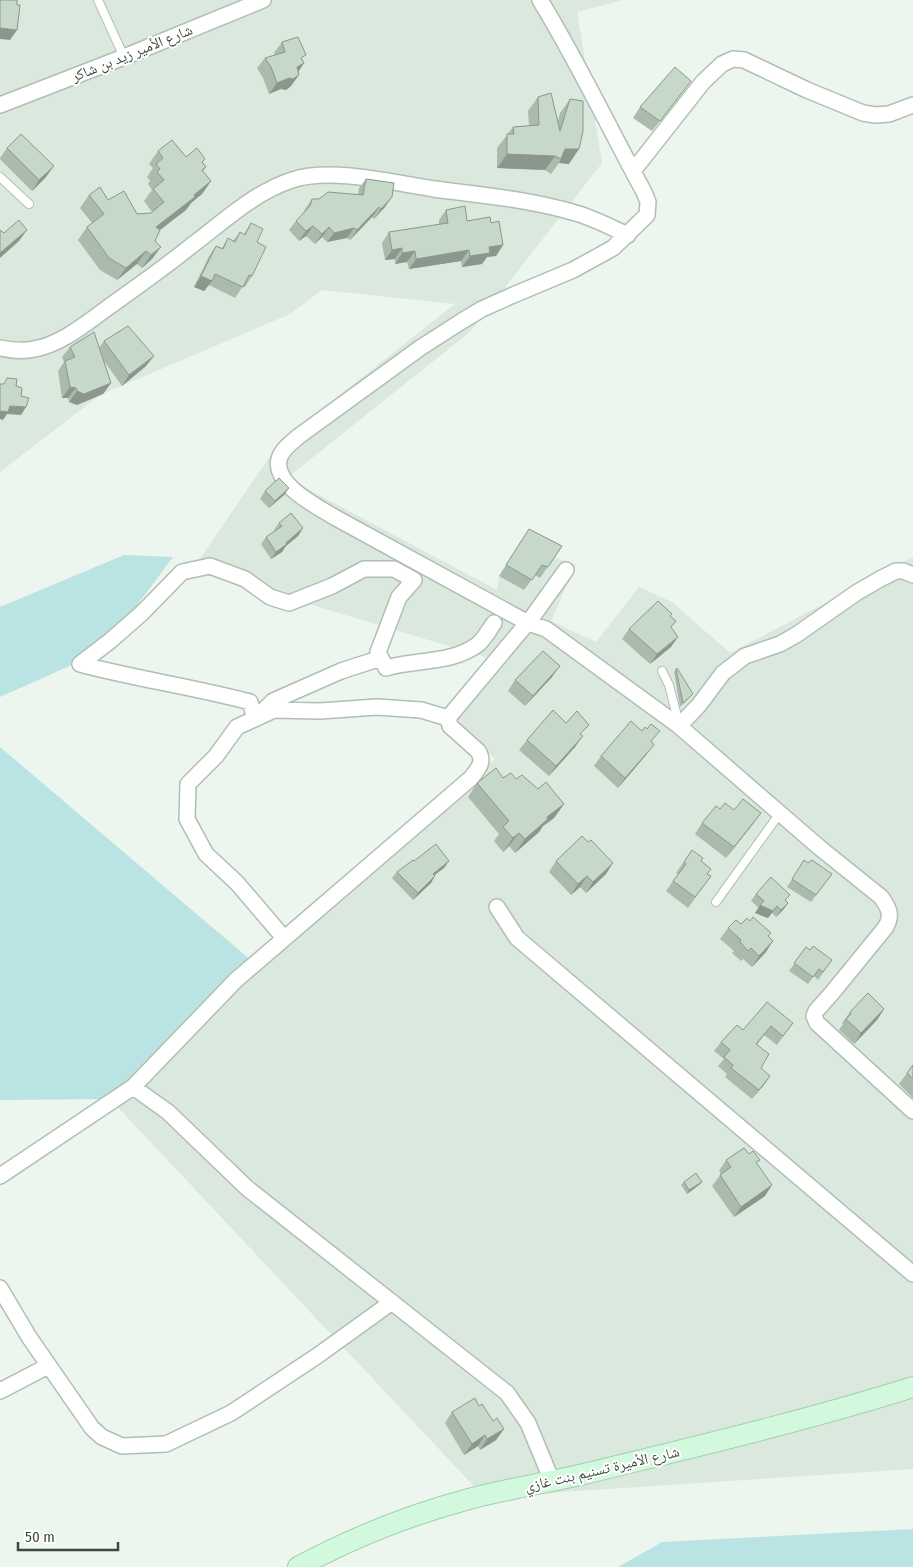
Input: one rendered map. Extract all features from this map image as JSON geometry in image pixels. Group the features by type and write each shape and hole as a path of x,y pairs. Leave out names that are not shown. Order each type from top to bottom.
{"main road":[{"name":"شارع الأميرة تسنيم بنت غازي","path":"298,1567 335,1547 430,1510 472,1498 750,1434 913,1387"}],"street":[{"name":"شارع الأمير زيد بن شاكر","path":"0,105 263,0"},
{"path":"540,0 576,62 644,192 649,209 647,215 613,248 591,261 482,309 413,353 305,431 287,447 279,460 280,472 295,492 336,518 528,623 546,629 679,726 880,897 888,907 890,916 885,928 816,1011 814,1016 817,1023 913,1112"},
{"path":"633,171 704,82 722,64 733,59 744,60 807,90 863,113 875,115 889,114 913,105"},
{"path":"0,348 25,351 47,346 93,319 241,207 275,186 306,176 345,176 484,195 575,213 628,234"},
{"path":"255,719 250,702 80,664 142,613 182,572 210,566 245,579 270,597 289,603 332,586 364,569 394,569 414,580 399,597 378,652 386,668 399,664 457,656 479,644 494,623"},
{"path":"448,718 528,623 566,570"},
{"path":"679,726 723,673 745,656 788,639 880,578 896,570 913,575"},
{"path":"255,719 273,701 340,671 381,658"},
{"path":"284,938 237,884 206,854 187,819 188,784 216,756 237,727 274,710 377,707 421,710 448,718"},
{"path":"0,1176 133,1087 236,980 471,778 481,765 481,756 478,751 450,726 448,718"},
{"path":"497,907 516,938 913,1274"},
{"path":"133,1087 168,1112 247,1188 507,1393 528,1423 552,1481"},
{"path":"0,1288 29,1338 92,1428 102,1437 122,1446 166,1444 231,1413 317,1356 392,1302"},
{"path":"0,1391 48,1366"}],"lane":[{"path":"98,0 124,57"},
{"path":"0,177 29,204"},
{"path":"662,671 669,685 679,726"},
{"path":"716,902 780,813"}],"shaded area":[{"path":"0,0 623,0 577,12 602,163 471,331 287,478 497,590 499,576 521,540 554,557 576,565 551,621 596,642 639,587 672,602 730,653 913,557 913,1469 484,1497 110,1099 495,759 449,715 495,660 193,569 279,443 455,304 322,290 290,314 100,395 0,472"},
{"path":"124,555 173,557 103,651 0,697 0,607"},
{"path":"0,747 260,968 110,1099 0,1100"},
{"path":"913,1529 913,1567 618,1567 662,1542"}],"building":[{"path":"0,0 17,0 17,5 20,5 17,30 0,28"},
{"path":"298,37 306,55 301,58 304,63 297,67 299,75 293,79 289,78 277,83 271,67 265,58 285,52 282,42"},
{"path":"675,67 691,81 660,121 640,107"},
{"path":"551,93 560,131 570,99 583,101 583,131 579,149 565,149 561,159 555,156 507,154 507,134 514,134 513,127 539,125 538,97"},
{"path":"21,134 54,166 39,180 7,148"},
{"path":"172,140 186,157 197,148 205,159 202,162 206,167 202,170 211,181 194,195 195,197 156,227 160,230 155,241 161,247 151,255 146,251 126,268 109,258 87,227 104,214 89,195 100,187 108,200 124,191 137,214 151,213 164,202 153,189 164,180 157,172 160,169 156,164 163,158 158,151"},
{"path":"366,179 394,183 392,197 381,209 379,207 357,230 354,228 334,233 329,227 322,234 313,226 306,231 296,221 310,206 312,199 319,199 328,192 363,195"},
{"path":"465,206 467,221 490,217 491,223 499,221 503,245 489,247 490,253 470,256 469,250 416,259 415,251 402,253 402,248 392,250 389,232 448,223 446,210"},
{"path":"19,220 27,230 0,253 0,230 4,233"},
{"path":"251,223 263,229 257,242 266,247 252,276 249,275 243,287 215,274 212,281 201,276 216,246 223,249 228,238 235,242 240,232 245,235"},
{"path":"128,326 154,356 129,375 104,341"},
{"path":"94,332 111,383 84,394 77,391 76,388 70,387 65,361 75,357 70,347"},
{"path":"7,378 17,379 16,386 22,388 21,396 29,398 26,407 10,406 8,412 0,411 0,384 4,384"},
{"path":"279,478 289,488 275,501 265,491"},
{"path":"291,513 303,528 276,552 266,537 282,526 279,523"},
{"path":"529,529 562,546 548,567 542,565 532,580 506,565"},
{"path":"658,601 672,614 670,616 676,621 671,627 678,637 657,654 629,629"},
{"path":"543,651 560,666 533,696 515,680"},
{"path":"676,669 693,694 683,703"},
{"path":"553,710 566,723 577,711 589,725 580,734 583,736 556,766 527,740"},
{"path":"631,721 642,731 651,724 660,731 651,741 654,745 625,778 601,756"},
{"path":"496,768 503,778 511,773 516,779 522,775 538,789 546,782 564,804 547,817 548,819 525,839 519,833 513,838 503,827 509,821 477,783"},
{"path":"743,799 761,813 734,847 702,823 716,806 720,809 725,803 734,810"},
{"path":"582,836 588,842 591,840 613,863 593,882 587,876 578,884 556,861"},
{"path":"436,844 449,861 433,874 435,876 418,893 397,872"},
{"path":"692,850 703,858 701,861 711,869 707,874 711,876 695,897 673,881 686,864 684,862"},
{"path":"804,860 808,863 812,860 832,874 816,895 792,879"},
{"path":"771,877 790,895 785,900 788,903 781,910 777,906 773,911 760,905 764,901 756,894"},
{"path":"753,917 771,933 768,936 773,941 759,956 751,948 748,951 740,942 741,940 728,928 736,920 741,924 747,918 750,921"},
{"path":"813,946 832,960 823,972 819,969 813,977 794,963 806,947 810,950"},
{"path":"868,993 884,1009 861,1033 846,1019"},
{"path":"767,1002 793,1023 783,1036 771,1026 756,1044 769,1054 761,1068 770,1076 759,1090 731,1068 733,1065 724,1057 730,1050 721,1042 737,1025 743,1030"},
{"path":"913,1065 913,1079 907,1073"},
{"path":"744,1148 749,1154 753,1151 760,1160 756,1162 772,1185 741,1207 720,1175 731,1167 726,1160"},
{"path":"696,1173 702,1182 689,1190 684,1182"},
{"path":"475,1398 479,1406 482,1404 493,1421 497,1418 504,1429 487,1439 485,1435 472,1444 452,1412"}]}
